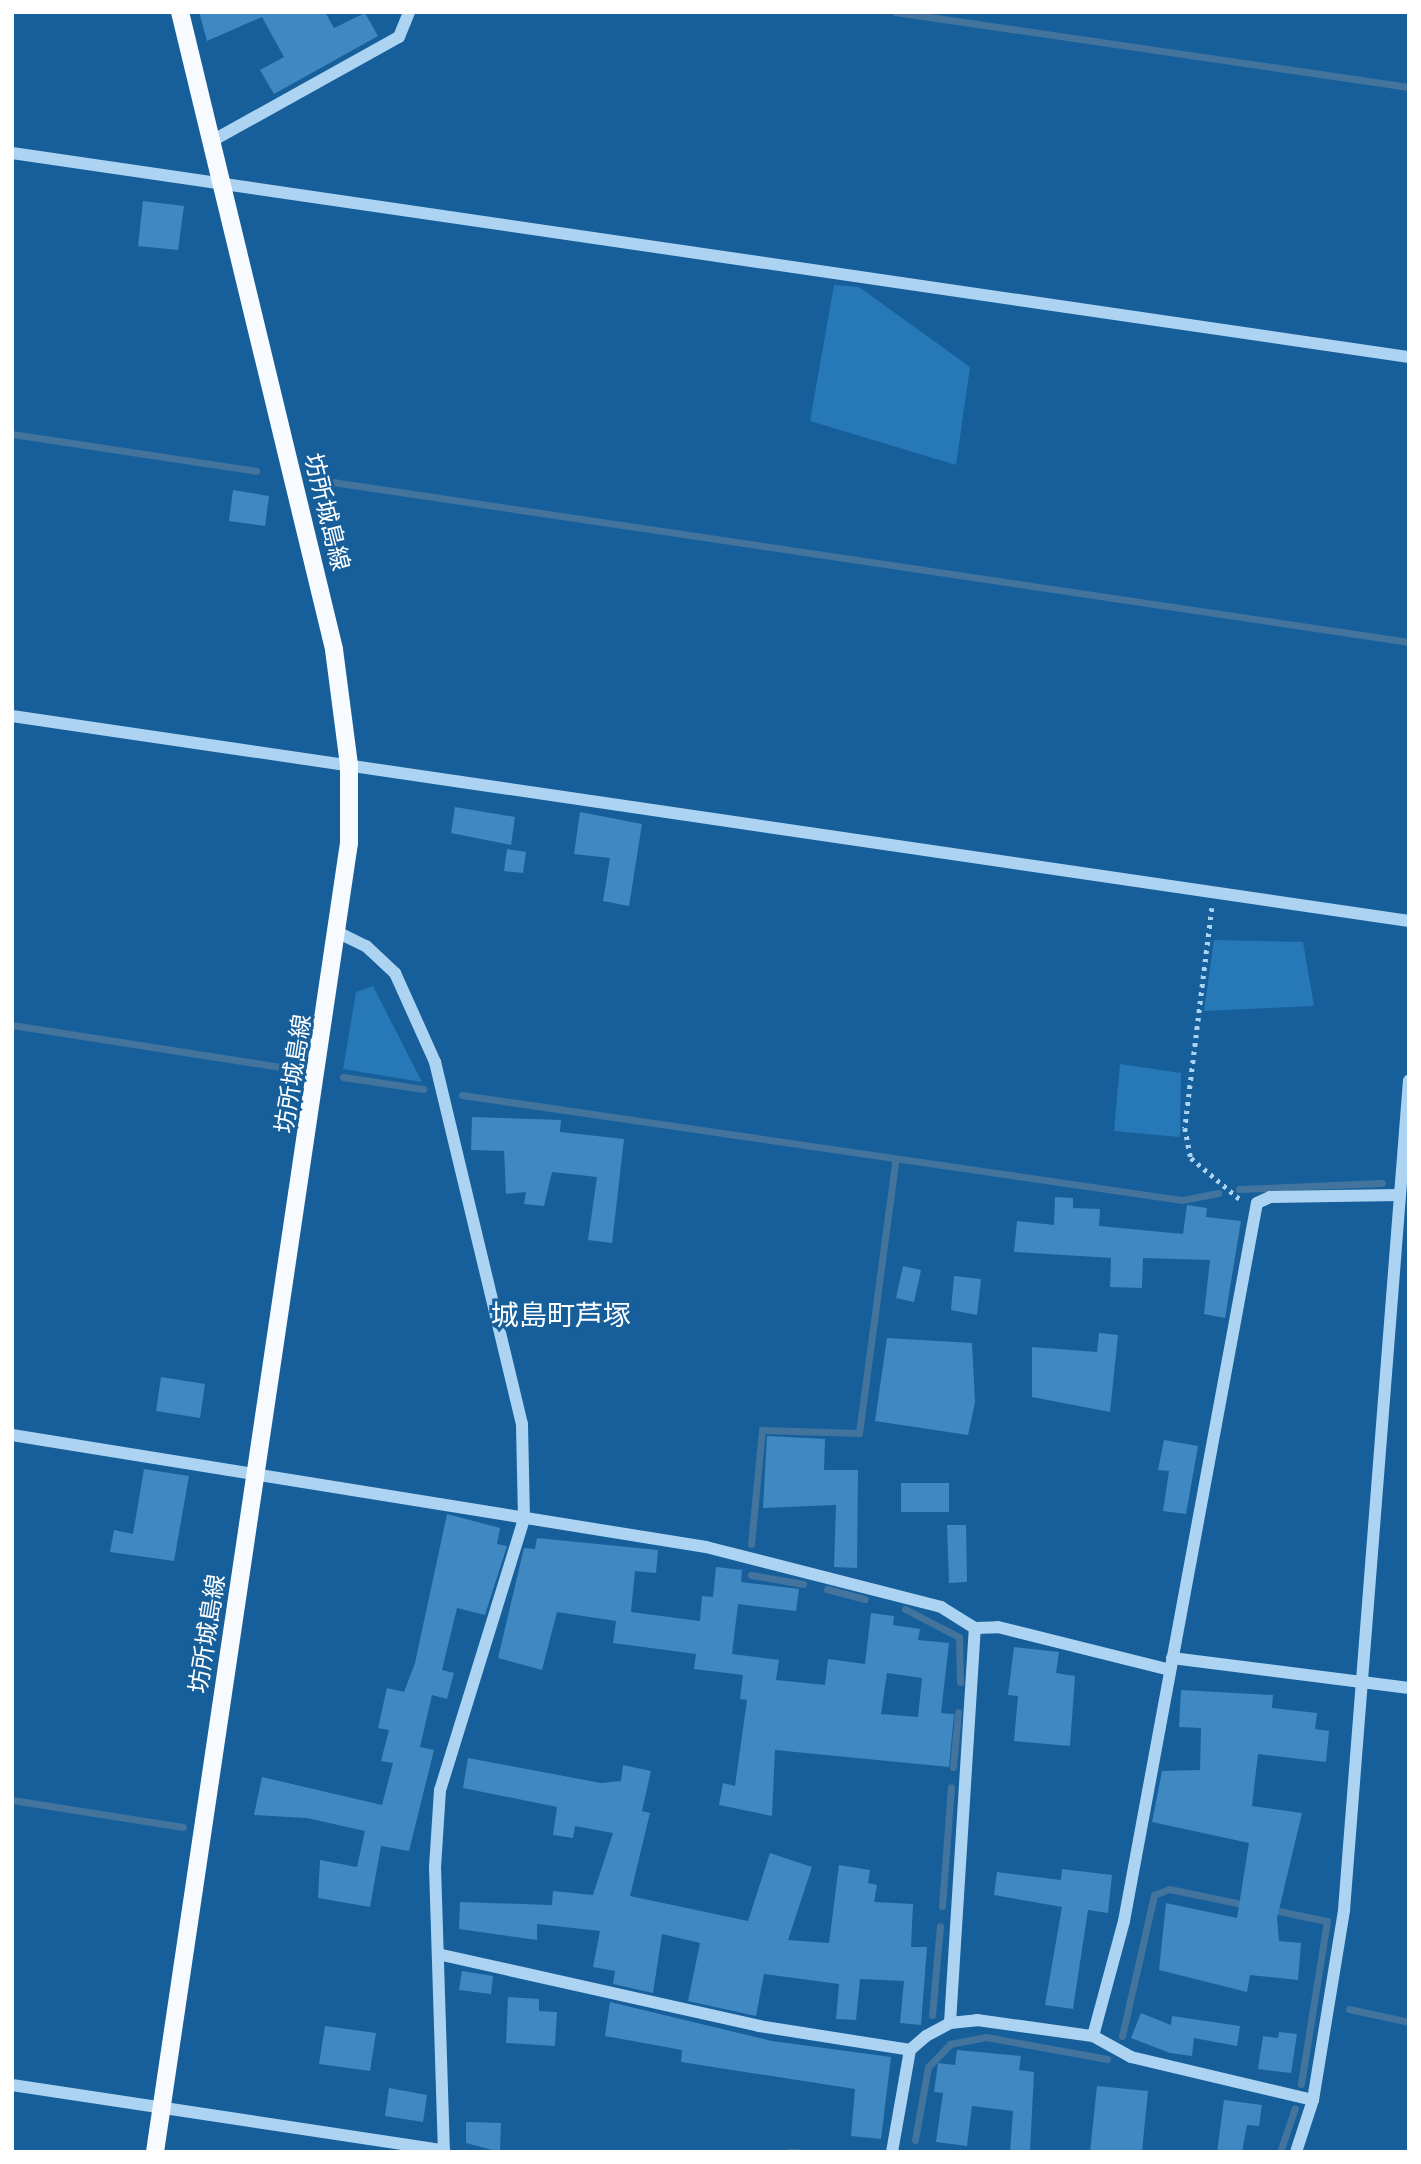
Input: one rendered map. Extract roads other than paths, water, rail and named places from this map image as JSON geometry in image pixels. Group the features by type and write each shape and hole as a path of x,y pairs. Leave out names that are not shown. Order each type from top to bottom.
{"main road":[{"name":"坊所城島線","path":"155,2152 341,934 349,765 334,649 180,12"}],"street":[{"path":"210,142 399,37 409,12"},
{"path":"12,153 1409,357"},
{"path":"12,716 1409,921"},
{"path":"12,2085 444,2151 442,1955 435,1867 440,1790 524,1519 522,1424 435,1062 395,973 366,946 341,934"},
{"path":"1296,2152 1313,2100 1344,1910 1409,1081"},
{"path":"1093,2036 1124,1921 1257,1203 1270,1197 1399,1195"},
{"path":"12,1435 509,1511 524,1519 706,1547 865,1585 941,1607 975,1628 998,1627 1170,1664 1409,1688"},
{"path":"950,2022 975,1628"},
{"path":"442,1955 759,2026 910,2050 950,2022 1028,2023 1093,2036 1131,2057 1313,2100"},
{"path":"892,2152 910,2050"}],"waterway":[{"path":"895,12 1409,87"},
{"path":"12,434 256,471"},
{"path":"319,480 1409,642"},
{"path":"12,1025 292,1069"},
{"path":"343,1077 423,1089"},
{"path":"462,1095 1182,1200 1218,1193"},
{"path":"751,1544 762,1430 859,1433 895,1162"},
{"path":"1239,1189 1382,1183"},
{"path":"751,1575 803,1584"},
{"path":"827,1589 865,1599"},
{"path":"905,1609 959,1637 960,1682"},
{"path":"953,1767 958,1712"},
{"path":"942,1906 951,1787"},
{"path":"12,1800 183,1827"},
{"path":"1122,2036 1154,1895 1169,1889 1247,1905"},
{"path":"1269,1909 1327,1921 1301,2084"},
{"path":"932,2015 940,1926"},
{"path":"1349,2009 1409,2022"},
{"path":"915,2140 928,2067 950,2044 986,2037 1107,2059"},
{"path":"1280,2152 1295,2108"},
{"path":"788,2152 797,2152"}],"district":[{"name":"城島町芦塚","path":"561,1316"}]}
